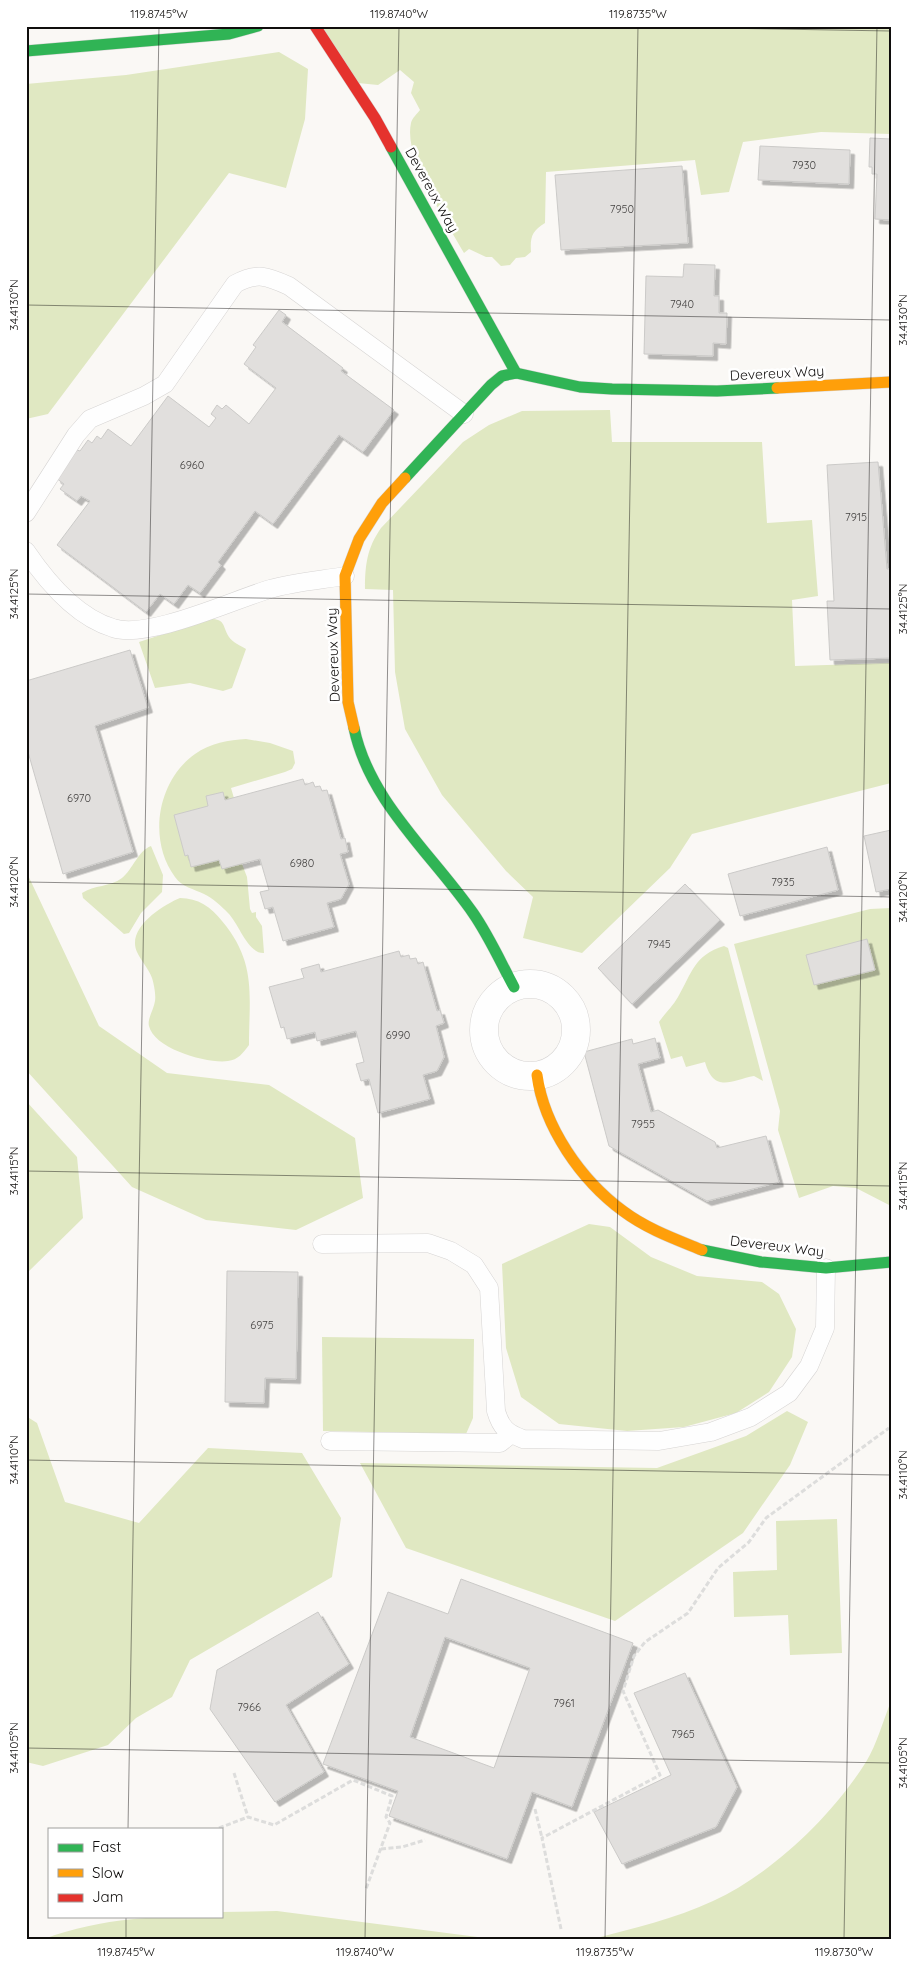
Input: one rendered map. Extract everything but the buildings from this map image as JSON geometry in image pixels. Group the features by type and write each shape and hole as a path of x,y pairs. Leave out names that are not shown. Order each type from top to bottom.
{"street":[{"path":"26,51 229,34 258,26"},
{"name":"Devereux Way","path":"315,26 375,118 516,374"},
{"name":"Devereux Way","path":"514,987 474,914 385,800 358,744 348,702 345,576 359,539 382,503 464,414 502,376 516,374 580,387 717,391 891,382"},
{"path":"529,983 545,986 558,993 569,1004 576,1018 577,1034 569,1055 552,1070 537,1075 522,1075 508,1070 496,1061 488,1048 484,1033 485,1019 491,1005 502,994 514,987 529,983"},
{"name":"Devereux Way","path":"537,1075 540,1096 557,1132 581,1171 623,1211 662,1234 708,1252 761,1262 826,1268 891,1262"}],"lane":[{"path":"26,513 76,435 90,419 144,396 165,384 235,284 249,276 268,276 289,286 464,414"},
{"path":"26,551 49,583 89,618 114,629 140,630 272,589 345,576"},
{"path":"322,1244 428,1243 451,1250 474,1265 489,1288 496,1411 501,1426 510,1435 523,1439 659,1441 711,1432 751,1417 789,1393 809,1366 825,1328 826,1268"},
{"path":"330,1441 500,1443 510,1435"}],"path":[{"path":"542,1838 660,1775 623,1691 634,1656 645,1642 688,1613 718,1568 749,1542 766,1518 889,1428"},
{"path":"234,1773 248,1817"},
{"path":"219,1828 248,1817 274,1825 353,1780 392,1796 386,1817 390,1823 366,1889"},
{"path":"535,1809 561,1928"},
{"path":"381,1849 402,1847 425,1840"}],"green space":[{"path":"322,26 891,26 891,134 821,132 743,142 729,192 701,195 695,160 546,172 545,223 533,235 531,252 525,257 516,258 510,265 501,266 492,257 486,257 469,249 464,253 428,190 414,154 410,137 411,123 420,110 411,93 414,82 400,70 378,85 348,82"},
{"path":"279,52 308,69 305,119 286,188 229,173 48,414 26,419 26,84 126,75"},
{"path":"610,410 612,442 762,442 767,523 812,520 818,596 792,600 795,666 891,663 891,783 692,834 670,868 582,953 523,938 533,897 506,871 442,795 405,729 395,672 393,590 365,589 368,557 376,535 463,442 489,425 522,411"},
{"path":"210,619 219,620 230,639 246,649 232,688 223,691 190,683 155,688 139,642"},
{"path":"246,739 270,743 293,751 295,763 292,769 285,772 231,788 236,805 237,851 247,877 250,909 252,913 256,912 256,917 262,926 264,953 258,952 248,944 232,918 217,902 185,885 175,877 166,862 159,828 165,794 172,779 182,765 207,747 226,741"},
{"path":"151,846 163,875 162,892 141,913 129,933 124,934 83,898 82,893 122,878 146,848"},
{"path":"26,871 99,1026 167,1073 269,1085 355,1138 363,1198 296,1230 206,1220 132,1187 26,1070"},
{"path":"180,898 187,898 198,902 218,916 233,936 246,966 250,995 249,1045 240,1056 232,1060 208,1060 183,1053 161,1042 153,1034 149,1026 155,1001 155,990 151,975 137,952 135,943 137,934 141,926 156,912"},
{"path":"891,908 891,1206 856,1188 833,1186 799,1198 778,1130 780,1111 734,944 870,909"},
{"path":"724,946 728,948 763,1081 754,1076 731,1082 719,1082 713,1078 705,1062 686,1067 682,1056 671,1059 659,1022 676,1000 700,960 706,954"},
{"path":"26,1101 77,1157 83,1218 26,1274"},
{"path":"589,1224 610,1227 651,1257 697,1276 762,1282 779,1294 796,1329 792,1357 769,1392 736,1413 684,1427 627,1431 559,1424 521,1397 506,1348 502,1264"},
{"path":"322,1337 474,1339 473,1418 466,1434 323,1431"},
{"path":"787,1411 808,1422 790,1465 743,1533 615,1621 406,1548 360,1463 657,1468 746,1436"},
{"path":"26,1416 37,1423 65,1502 139,1523 208,1448 302,1453 341,1518 332,1577 190,1660 172,1697 136,1718 108,1745 43,1766 26,1762"},
{"path":"837,1519 842,1653 790,1655 788,1615 734,1617 733,1572 777,1570 776,1521"},
{"path":"891,1701 891,1939 593,1939 654,1923 713,1901 757,1875 778,1859 818,1823 852,1782 873,1748"},
{"path":"277,1911 493,1939 44,1939 88,1926 110,1922 142,1918 222,1918 222,1912"}],"traffic: fast":[{"path":"26,51 229,34 258,26"},
{"path":"391,147 516,373"},
{"path":"405,478 491,385 502,376 516,373 580,387 612,389 717,391 777,388"},
{"path":"354,728 362,754 373,779 387,803 473,913 490,940 514,987"},
{"path":"702,1250 761,1262 826,1268 891,1262"}],"traffic: slow":[{"path":"777,388 891,382"},
{"path":"354,728 348,702 345,576 359,539 382,503 405,478"},
{"path":"537,1075 547,1114 556,1133 579,1168 593,1184 623,1211 642,1223 702,1250"}],"traffic: jam":[{"path":"315,26 375,118 391,147"}]}
